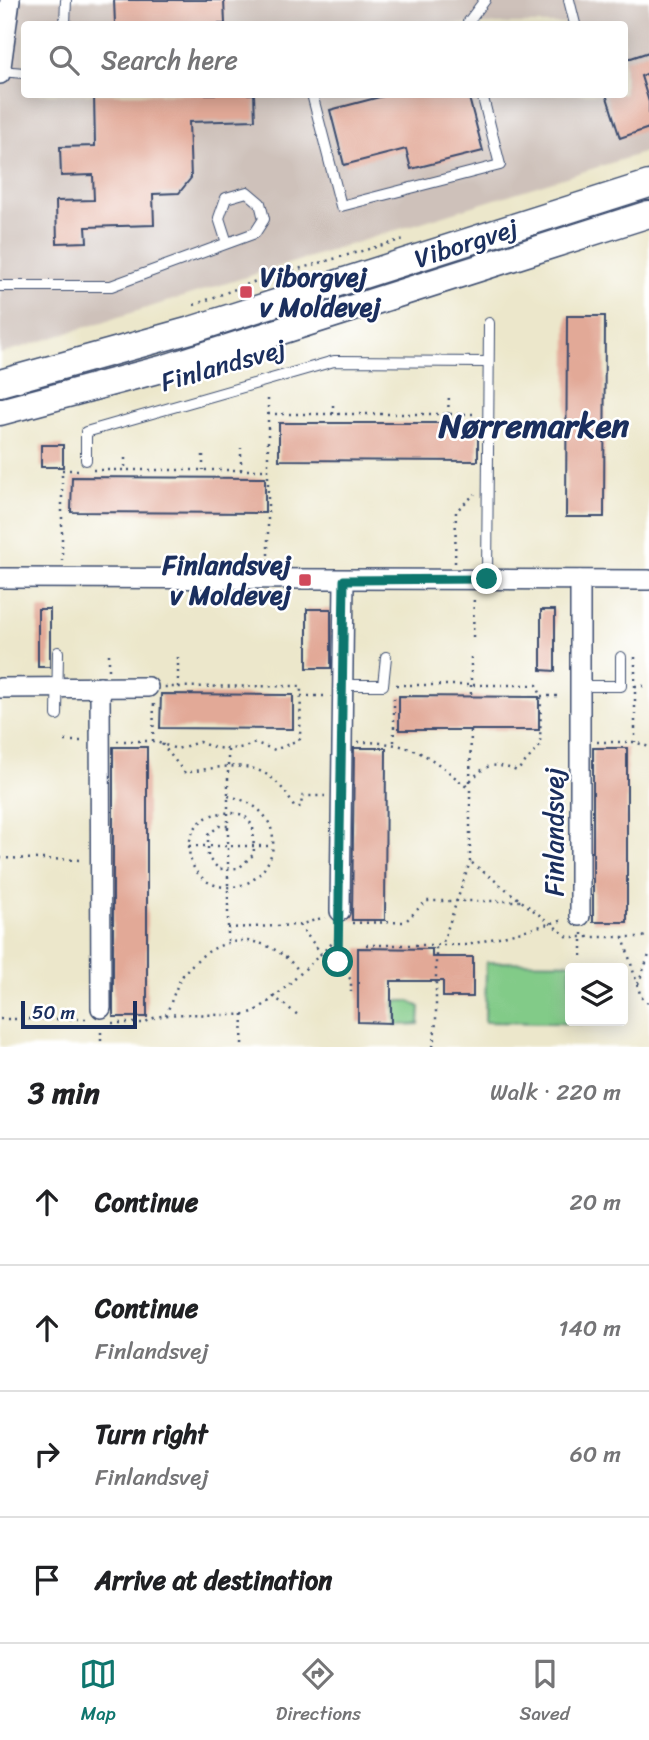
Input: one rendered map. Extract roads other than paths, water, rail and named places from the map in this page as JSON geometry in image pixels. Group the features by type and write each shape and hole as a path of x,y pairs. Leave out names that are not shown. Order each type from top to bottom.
{"street":[{"path":"0,73 10,0"},
{"name":"Viborgvej","path":"0,383 191,330 649,184"},
{"name":"Viborgvej","path":"0,412 165,368 649,214"},
{"path":"0,578 649,580"},
{"path":"340,911 344,580"},
{"name":"Finlandsvej","path":"580,580 580,916"},
{"path":"98,1018 100,687"},
{"path":"0,688 151,687"}],"lane":[{"path":"65,21 66,0"},
{"path":"469,21 485,0"},
{"path":"569,0 574,21"},
{"path":"0,73 21,73"},
{"path":"313,98 341,206 500,165 483,98"},
{"path":"0,286 111,286 255,233 264,219 260,203 247,192 226,198 219,218 227,243"},
{"path":"481,580 488,482 489,323"},
{"name":"Finlandsvej","path":"86,460 86,432 334,361 488,362"},
{"path":"57,715 58,652"},
{"path":"343,685 383,685 386,657"},
{"path":"579,686 621,686 621,657"}],"place":[{"name":"Viborgvej v Moldevej","path":"246,292"},
{"name":"Finlandsvej v Moldevej","path":"305,580"}],"district":[{"name":"Nørremarken","path":"534,425"}]}
